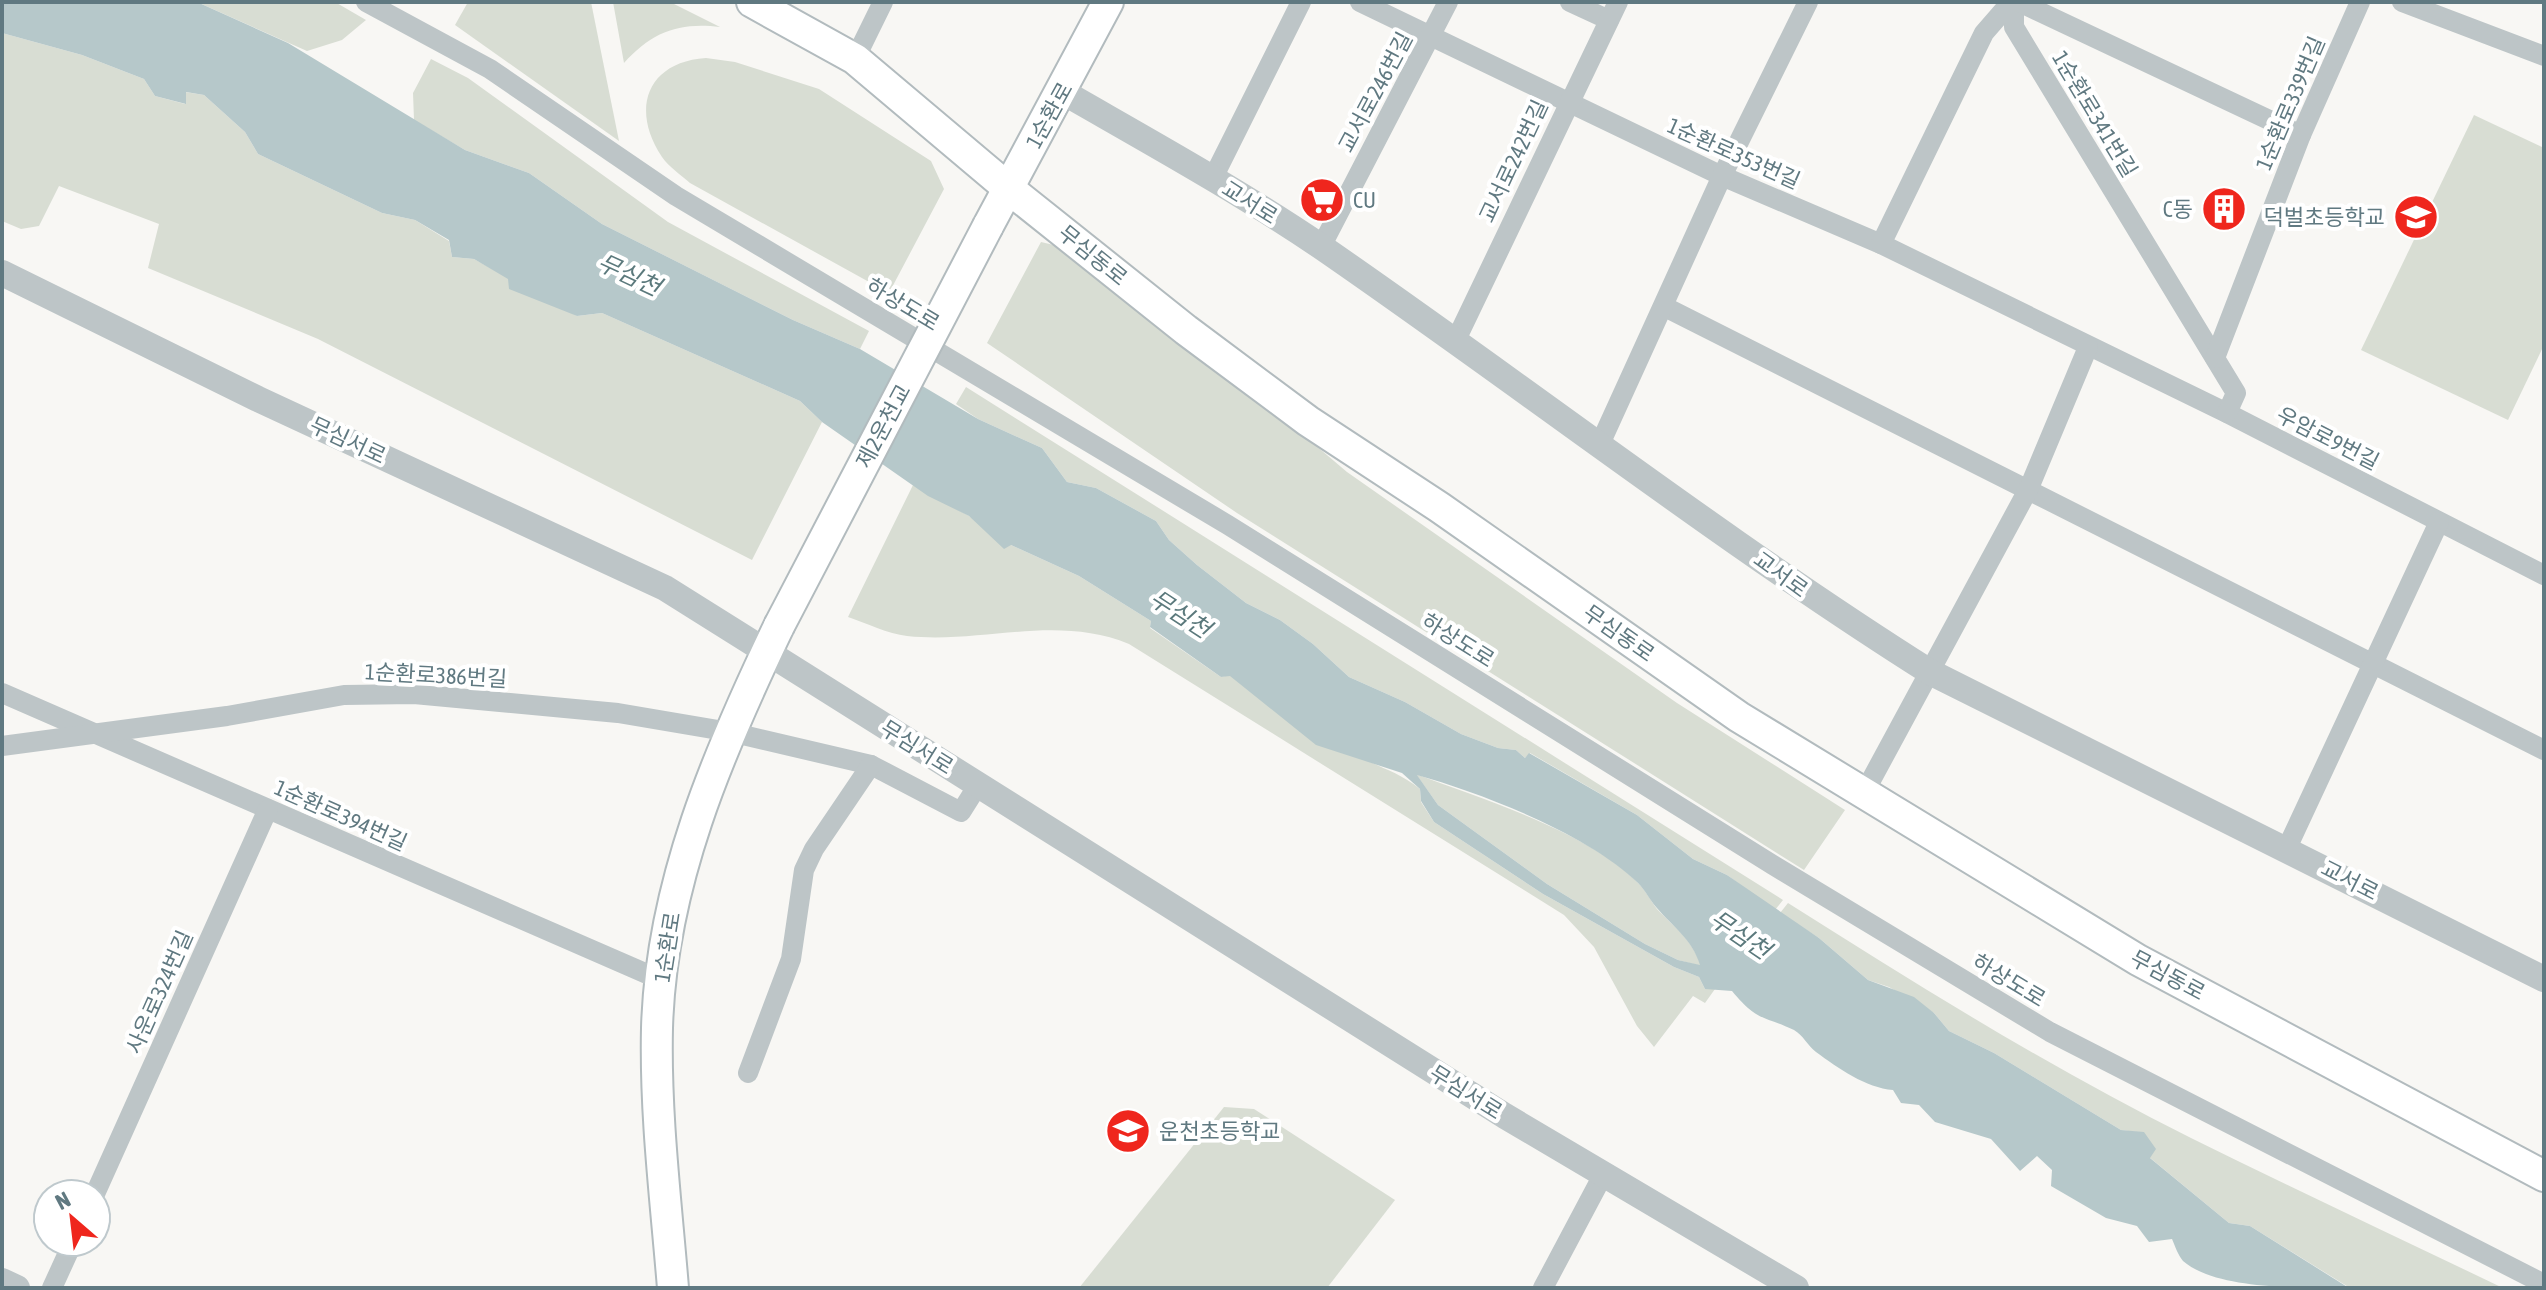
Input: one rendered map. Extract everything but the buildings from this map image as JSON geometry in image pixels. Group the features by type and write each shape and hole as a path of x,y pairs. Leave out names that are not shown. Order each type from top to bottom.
{"main road":[{"name":"무심동로","path":"752,2 855,59 1008,188 1186,330 1308,421 1439,507 1739,717 2138,960 2544,1176"},
{"name":"1순환로","path":"988,226 1063,92 1108,2"},
{"name":"제2운천교","path":"772,639 988,226"},
{"name":"1순환로","path":"673,1288 659,1117 657,1027 661,980 675,897 699,809 772,639"}],"street":[{"name":"하상도로","path":"366,2 490,69 676,196 1228,525 1773,865 2050,1032 2544,1284"},
{"path":"855,59 883,2"},
{"path":"1213,178 1301,2"},
{"name":"1순환로353번길","path":"1360,2 1722,176 1881,244 2088,347"},
{"name":"교서로246번길","path":"1321,247 1448,2"},
{"path":"1570,2 1614,11"},
{"path":"1600,444 1722,176 1808,2"},
{"path":"1881,244 1984,33 2015,2"},
{"name":"1순환로341번길","path":"2227,413 2236,393 2014,27 2015,2 2301,135"},
{"name":"1순환로339번길","path":"2215,358 2301,135 2360,2"},
{"path":"2402,2 2437,8 2544,56"},
{"name":"교서로242번길","path":"1455,342 1614,11"},
{"name":"교서로","path":"1063,92 1213,178 1321,247 1835,612 1930,672 2544,979"},
{"name":"무심서로","path":"2,273 258,399 592,552 772,639 978,785 1603,1175 1796,1288"},
{"path":"1665,307 2544,750"},
{"path":"1863,795 2029,488 2088,347"},
{"name":"우암로9번길","path":"2088,347 2227,413 2544,575"},
{"path":"2287,848 2439,522"},
{"name":"1순환로394번길","path":"2,693 661,980"},
{"name":"1순환로386번길","path":"2,746 227,716 344,695 414,694 618,713 730,732 871,765 961,812 978,785"},
{"path":"748,1073 791,959 804,870 814,849 871,765"},
{"name":"사운로324번길","path":"102,1178 268,809"},
{"path":"1543,1288 1603,1175"},
{"path":"52,1288 66,1258"},
{"path":"2,1281 17,1288"}],"shaded area":[{"path":"197,2 335,2 366,20 342,40 307,51"},
{"path":"468,2 591,2 619,141 455,25"},
{"path":"613,2 670,2 720,27 692,26 667,32 645,44 624,63"},
{"path":"2,33 82,55 144,79 155,96 185,104 185,92 204,95 245,132 258,154 382,213 415,220 449,241 452,257 474,259 577,316 602,313 800,401 822,422 752,560 318,339 148,268 159,224 59,186 39,226 21,229 2,221"},
{"path":"706,58 735,62 819,89 931,161 944,189 889,293 690,183 665,161 652,139 647,122 646,106 650,91 658,78 670,68 686,61"},
{"path":"431,59 468,78 668,222 869,331 860,349 793,320 602,224 529,173 465,150 414,120 413,93"},
{"path":"2474,115 2544,148 2544,345 2508,420 2361,350"},
{"path":"1041,242 1058,246 1261,399 1347,472 1677,703 1845,810 1804,870 1237,513 987,343"},
{"path":"966,387 1783,900 1775,910 1727,875 1693,859 1637,815 1530,753 1525,758 1516,750 1498,748 1461,734 1405,702 1349,677 1313,644 1280,620 1246,603 1197,565 1169,540 1156,521 1096,488 1067,482 1042,448 978,419 956,404"},
{"path":"913,485 969,516 1011,545 1079,576 1151,621 1150,628 1221,677 1230,675 1311,728 1405,779 1420,789 1421,802 1434,822 1543,894 1674,967 1699,977 1705,989 1715,989 1705,1003 1693,996 1654,1047 1637,1026 1594,947 1564,915 1129,644 1102,635 1074,631 907,636 848,617"},
{"path":"1416,774 1503,806 1593,848 1639,884 1657,909 1688,941 1701,966 1678,960 1645,944 1547,884 1438,805"},
{"path":"1788,903 1986,1026 2088,1084 2191,1138 2503,1288 2350,1288 2250,1226 2229,1223 2149,1157 2144,1133 2121,1130 1994,1053 1949,1031 1934,1013 1889,987 1868,980 1819,938 1780,913"},
{"path":"1224,1107 1254,1109 1395,1200 1327,1288 1079,1288"}],"water":[{"name":"무심천","path":"2,2 197,2 288,43 465,150 529,173 602,224 793,320 860,349 978,419 1042,448 1067,482 1096,488 1156,521 1169,540 1197,565 1246,603 1280,620 1313,644 1349,677 1405,702 1461,734 1498,748 1516,750 1525,758 1529,753 1637,815 1693,859 1727,875 1819,938 1868,980 1914,997 1934,1013 1949,1031 1994,1053 2121,1130 2144,1132 2156,1149 2150,1158 2229,1223 2250,1226 2349,1288 2261,1285 2216,1277 2198,1270 2183,1261 2172,1239 2149,1242 2137,1226 2106,1218 2051,1186 2052,1170 2037,1156 2020,1171 1991,1139 1935,1122 1919,1105 1901,1103 1893,1090 1873,1085 1843,1071 1816,1052 1794,1030 1755,1013 1732,991 1705,989 1699,977 1674,967 1543,894 1434,822 1421,801 1420,789 1402,773 1316,745 1230,676 1221,677 1150,627 1151,621 1079,576 1011,545 1004,549 969,516 928,496 822,422 800,401 602,313 577,316 509,289 508,279 474,259 452,257 449,240 415,220 382,213 258,154 245,132 204,95 186,92 186,104 155,96 144,79 82,55 2,33","holes":["1417,775 1503,804 1564,832 1617,865 1638,883 1687,941 1700,965 1678,960 1645,944 1547,884 1438,805"]}],"place":[{"name":"CU","path":"1322,200"},
{"name":"C동","path":"2224,209"},
{"name":"덕벌초등학교","path":"2416,217"},
{"name":"운천초등학교","path":"1128,1131"}]}
